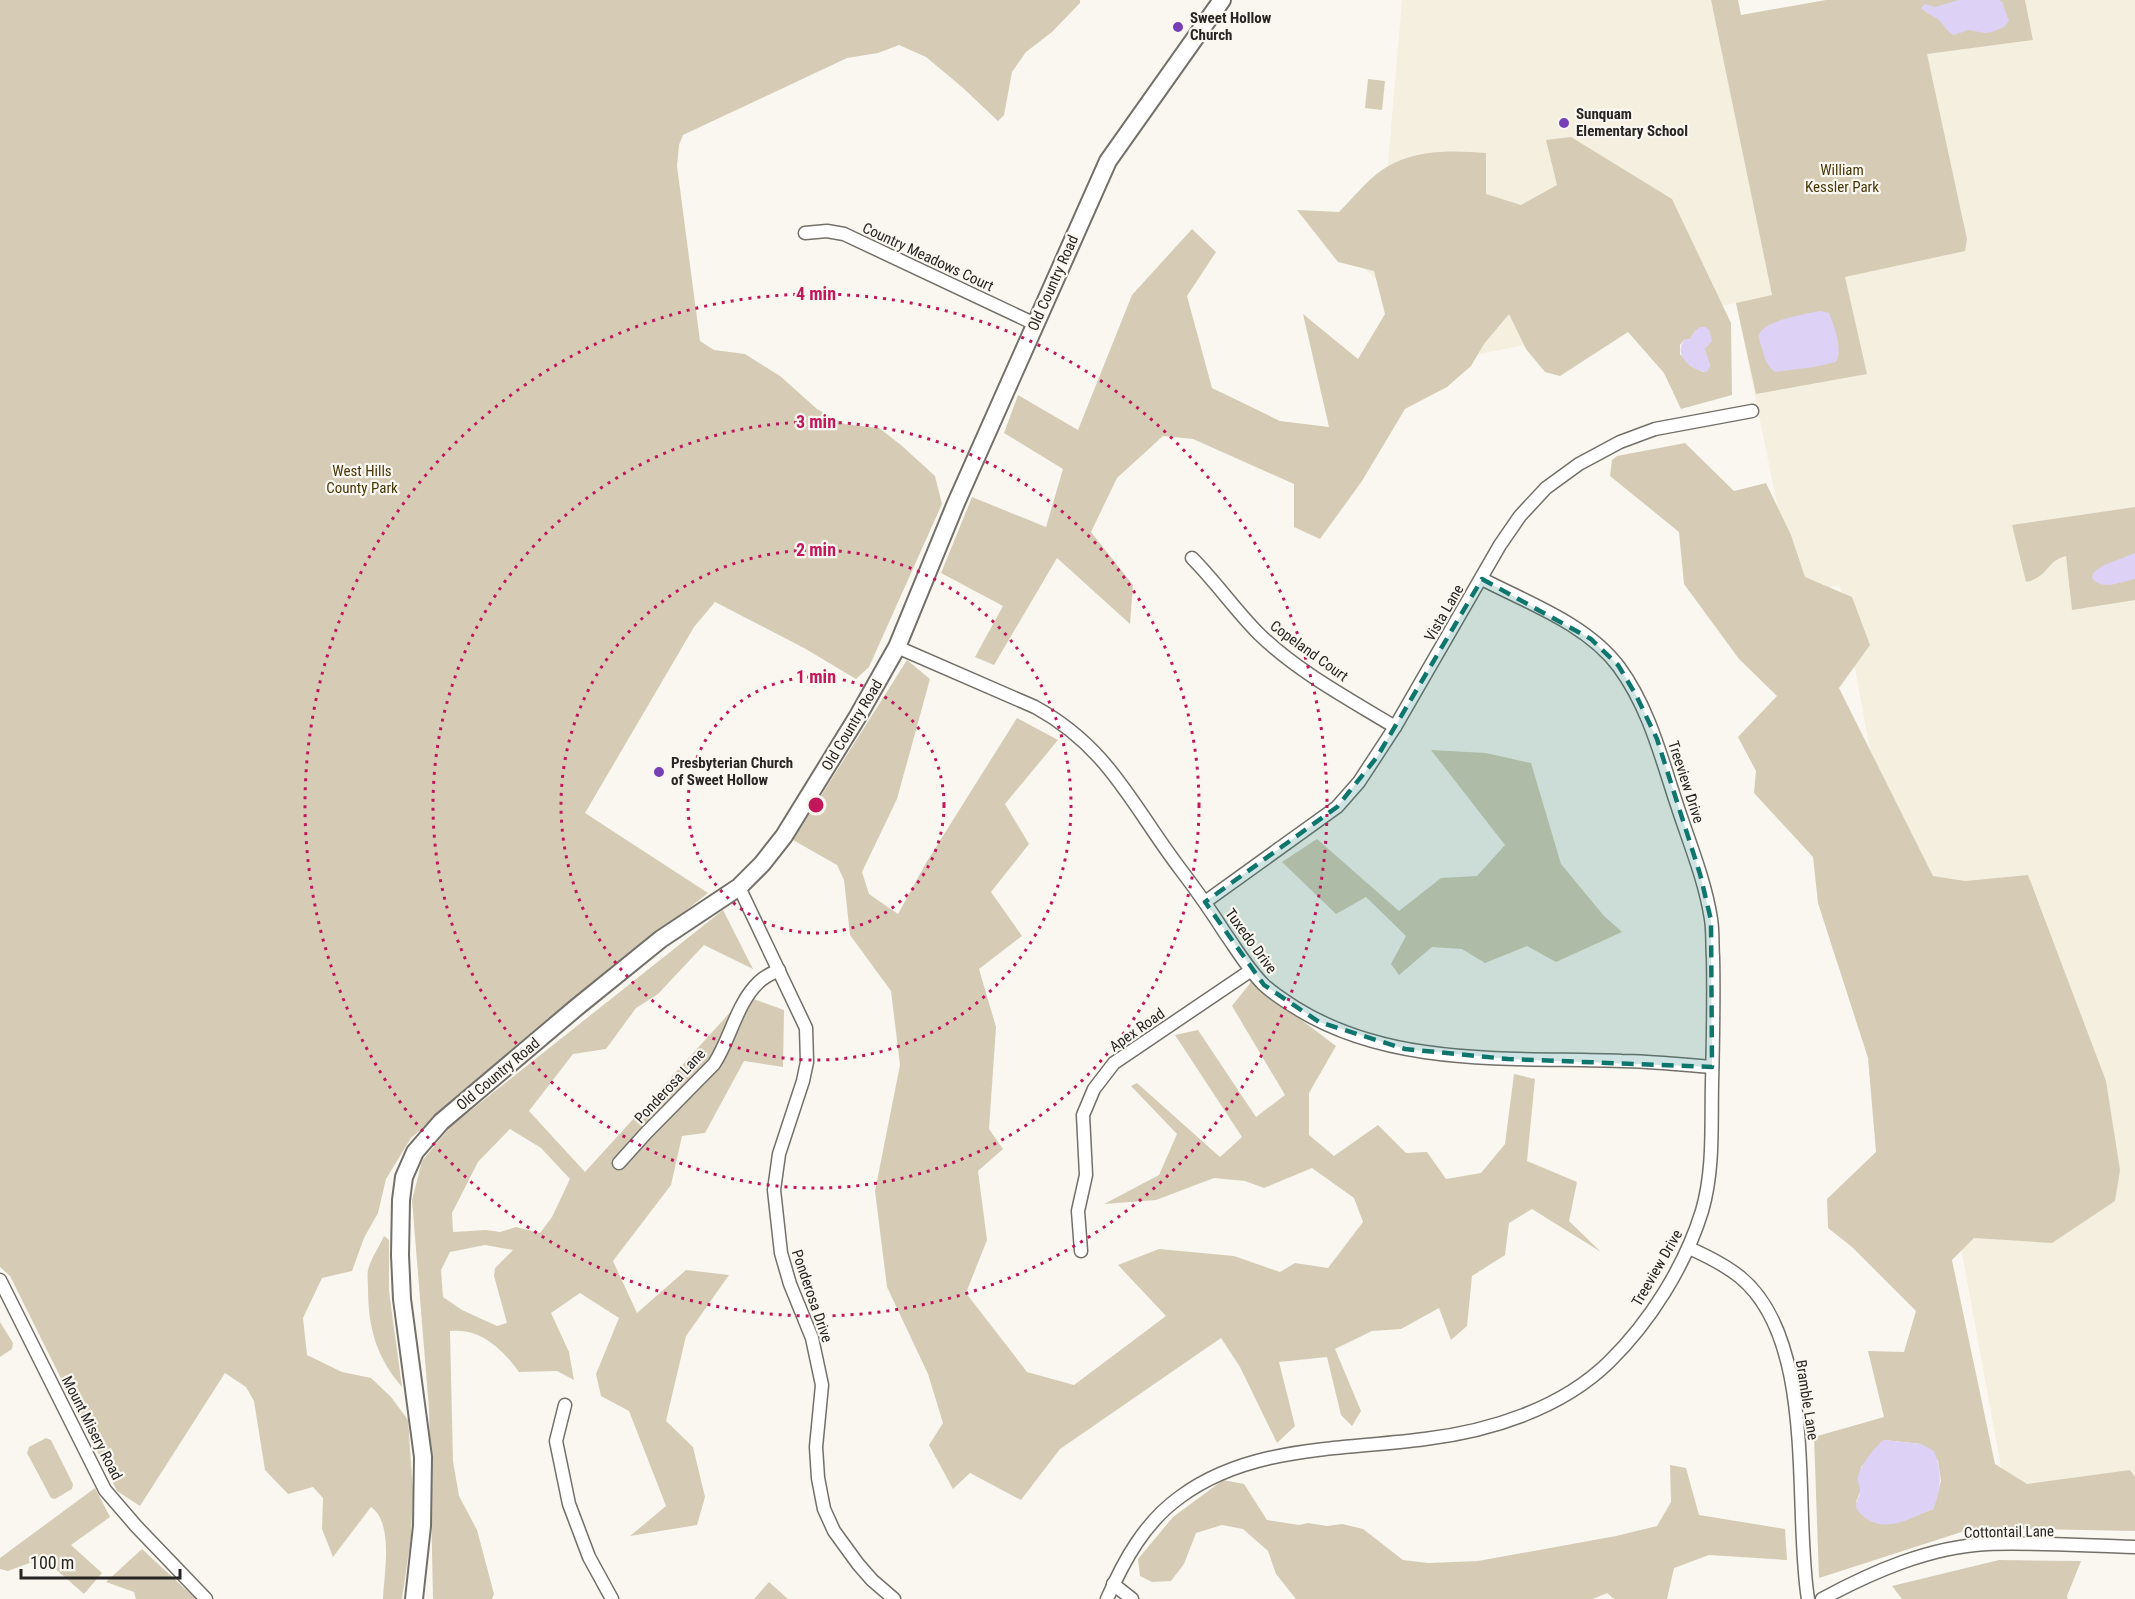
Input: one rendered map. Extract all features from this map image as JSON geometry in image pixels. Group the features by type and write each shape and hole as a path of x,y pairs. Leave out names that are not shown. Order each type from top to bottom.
{"main road":[{"name":"Old Country Road","path":"414,1599 422,1526 423,1457 402,1299 400,1200 404,1177 415,1152 441,1122 577,1007 661,939 739,888 762,864 795,819 897,647 956,503 1108,161 1222,0"}],"street":[{"name":"Country Meadows Court","path":"805,233 827,231 844,234 1035,324"},
{"name":"Vista Lane","path":"1205,902 1337,807 1359,782 1395,727 1520,516 1546,488 1579,464 1620,442 1655,429 1752,411"},
{"name":"Copeland Court","path":"1192,558 1260,634 1290,659 1395,727"},
{"name":"Treeview Drive","path":"1107,1599 1132,1547 1163,1512 1180,1497 1240,1466 1311,1450 1427,1439 1472,1431 1535,1409 1575,1388 1608,1363 1636,1331 1660,1298 1689,1248 1703,1208 1710,1171 1714,999 1711,920 1700,874 1657,739 1636,695 1618,665 1591,639 1482,579"},
{"name":"Tuxedo Drive","path":"897,647 1035,707 1050,715 1089,744 1110,767 1251,971 1264,986 1319,1022 1405,1049 1451,1055 1508,1059 1624,1061 1712,1067"},
{"name":"Ponderosa Drive","path":"739,888 806,1028 807,1062 779,1154 774,1190 781,1252 790,1284 812,1338 822,1385 816,1447 818,1478 824,1509 834,1531 872,1580 894,1599"},
{"name":"Ponderosa Lane","path":"619,1163 714,1064 722,1052 743,1001 760,980 779,970"},
{"name":"Apex Road","path":"1081,1251 1078,1211 1086,1175 1083,1115 1094,1089 1114,1064 1251,971"},
{"name":"Bramble Lane","path":"1689,1248 1715,1259 1742,1278 1762,1304 1777,1331 1788,1364 1799,1440 1802,1545 1808,1599"},
{"name":"Mount Misery Road","path":"0,1280 105,1490 206,1599"},
{"path":"565,1405 556,1441 569,1504 590,1557 612,1599"},
{"name":"Cottontail Lane","path":"1822,1599 1844,1587 1906,1561 1949,1549 1987,1544 2135,1547"},
{"path":"1113,1584 1132,1599"}],"highlighted area":[{"path":"1482,579 1591,639 1618,665 1636,695 1657,739 1700,874 1711,920 1712,1067 1508,1059 1405,1049 1319,1022 1264,985 1205,902 1337,807 1377,757"}],"shaded area":[{"path":"1402,0 1711,0 1772,295 1967,239 1926,54 2033,40 2025,0 2135,0 2135,1494 2006,1494 1840,586 1795,592 1736,303 1459,358 1357,261 1381,246"},
{"path":"1959,0 1999,0 2002,2 2009,21 2004,27 1992,32 1968,30 1954,35 1939,20 1921,8 1925,4 1935,7"},
{"path":"1820,311 1829,313 1835,331 1839,350 1836,362 1775,372 1766,362 1759,338 1762,330 1786,318"},
{"path":"1700,327 1709,330 1712,341 1705,349 1710,366 1707,372 1690,366 1682,357 1681,352 1684,340 1690,339"},
{"path":"2135,553 2135,579 2106,585 2092,578 2093,573 2102,566"},
{"path":"1884,1440 1921,1444 1934,1451 1940,1480 1933,1509 1892,1524 1875,1523 1858,1510 1856,1504 1860,1491 1859,1472 1868,1457"}],"green space":[{"name":"West Hills County Park","path":"0,0 1080,0 1080,3 1052,32 1026,52 1012,72 1004,115 998,121 926,57 899,45 878,53 847,58 683,135 679,145 677,166 700,341 714,350 745,354 780,376 817,409 844,424 879,428 935,476 942,504 869,667 856,679 804,648 715,602 694,627 585,813 708,893 547,1021 411,1138 386,1179 378,1213 364,1238 352,1271 322,1278 303,1318 307,1355 342,1372 371,1378 391,1397 408,1420 413,1491 411,1537 402,1599 383,1599 386,1550 383,1525 378,1515 371,1507 333,1557 322,1529 323,1498 313,1487 288,1494 265,1470 254,1401 246,1387 225,1373 140,1506 117,1491 10,1276 0,1267"},
{"name":"William Kessler Park","path":"1711,0 1738,0 1741,15 1826,0 2025,0 2033,40 1927,54 1967,239 1965,251 1845,277 1867,374 1756,394 1736,303 1772,295"},
{"path":"1368,79 1385,81 1382,110 1365,108"},
{"path":"1571,137 1672,199 1731,323 1732,395 1681,409 1664,373 1628,332 1560,376 1545,372 1526,349 1509,314 1484,344 1471,366 1447,387 1405,409 1362,481 1320,539 1294,527 1294,484 1193,439 1163,436 1117,478 1091,532 1133,585 1130,624 1057,558 994,665 975,657 1003,606 941,573 972,497 1046,527 1063,469 1004,433 1018,395 1078,430 1132,295 1192,229 1216,252 1187,296 1212,388 1280,421 1329,427 1303,314 1358,359 1385,314 1374,271 1338,262 1297,210 1339,212 1370,179 1394,163 1433,152 1460,151 1486,153 1486,194 1521,205 1557,185 1546,140","holes":["1696,330 1709,335 1710,338 1704,348 1710,366 1703,372 1691,366 1680,354 1680,345 1684,340 1690,339"]},
{"path":"1685,443 1734,491 1766,483 1791,535 1805,577 1852,597 1870,645 1839,688 1933,876 1965,881 2028,875 2106,1081 2120,1170 2115,1201 2052,1243 1974,1238 1952,1260 1995,1464 2027,1484 2130,1470 2135,1477 2135,1531 1974,1528 1819,1578 1814,1437 1884,1417 1868,1351 1904,1352 1916,1311 1852,1247 1828,1228 1827,1199 1876,1152 1868,1058 1818,903 1813,857 1754,793 1756,771 1738,737 1777,696 1739,659 1684,584 1679,532 1610,476 1612,460 1617,456","holes":["1884,1440 1921,1444 1938,1461 1941,1481 1933,1509 1903,1521 1856,1502 1860,1492 1861,1467"]},
{"path":"2135,507 2135,600 2072,610 2066,556 2055,561 2039,577 2026,582 2012,525"},
{"path":"907,660 930,679 897,799 862,872 869,894 898,914 926,863 1017,718 1058,740 1005,804 1029,844 991,892 1022,936 979,969 996,1027 989,1129 1003,1149 978,1171 987,1240 966,1293 1027,1372 1074,1385 1166,1316 1118,1265 1159,1249 1234,1256 1280,1272 1295,1263 1328,1268 1363,1222 1354,1198 1312,1168 1264,1188 1245,1181 1214,1178 1156,1200 1104,1204 1159,1175 1177,1134 1131,1086 1137,1083 1220,1157 1242,1137 1175,1035 1198,1030 1256,1117 1285,1095 1232,1006 1251,982 1336,1046 1309,1093 1309,1135 1334,1156 1378,1125 1406,1153 1427,1152 1446,1179 1481,1173 1505,1144 1514,1074 1535,1079 1527,1161 1577,1182 1569,1221 1601,1252 1532,1209 1509,1223 1505,1255 1472,1276 1467,1326 1451,1340 1439,1308 1401,1329 1372,1331 1335,1349 1361,1411 1352,1426 1341,1415 1327,1357 1279,1362 1295,1426 1277,1443 1240,1367 1221,1338 1060,1449 1021,1500 970,1473 953,1489 929,1445 943,1423 928,1374 887,1287 875,1191 900,1065 891,991 850,935 844,880 837,865 793,840"},
{"path":"1431,750 1486,753 1531,763 1561,864 1604,916 1622,932 1556,962 1527,946 1485,963 1462,949 1432,947 1399,975 1391,964 1406,936 1366,897 1336,914 1282,862 1317,839 1399,911 1441,878 1477,876 1505,845"},
{"path":"723,910 753,969 704,945 658,994 636,1008 606,1049 573,1054 529,1111 585,1172 745,996 784,1010 783,1067 744,1061 705,1133 682,1136 671,1185 613,1261 637,1313 686,1270 729,1275 686,1336 666,1421 693,1447 705,1497 697,1525 630,1536 666,1506 629,1411 601,1396 596,1374 619,1318 580,1293 551,1313 569,1352 574,1380 557,1371 519,1372 490,1342 471,1333 450,1331 453,1461 459,1496 477,1530 494,1594 492,1599 433,1599 429,1409 412,1200 422,1161 451,1126","holes":["510,1129 541,1148 570,1179 552,1217 540,1233 516,1227 500,1232 486,1230 453,1232 452,1213 478,1162","485,1245 513,1250 495,1268 494,1276 507,1323 497,1326 462,1310 443,1297 441,1270 450,1252"]},
{"path":"384,1236 389,1240 389,1291 402,1387 393,1376 375,1341 368,1302 368,1270"},
{"path":"0,1322 13,1343 12,1349 0,1357"},
{"path":"46,1438 51,1440 73,1484 72,1489 55,1499 51,1498 27,1453 29,1447"},
{"path":"1670,1465 1686,1468 1699,1515 1785,1529 1787,1560 1709,1555 1674,1568 1667,1599 1614,1599 1607,1593 1593,1599 1296,1599 1276,1574 1268,1551 1243,1529 1222,1525 1196,1533 1184,1564 1171,1581 1152,1582 1140,1576 1138,1559 1173,1517 1223,1480 1244,1484 1267,1520 1299,1525 1342,1524 1363,1529 1403,1560 1428,1563 1478,1561 1616,1536 1657,1526 1671,1502"},
{"path":"95,1488 110,1517 71,1545 102,1573 84,1594 43,1558 8,1571 0,1569 0,1558"},
{"path":"142,1549 196,1599 136,1599 134,1592 106,1582"},
{"path":"1999,1560 2081,1561 2067,1596 2068,1599 1902,1599 1892,1586"},
{"path":"769,1582 788,1599 754,1599"}],"place":[{"name":"Sweet Hollow Church","path":"1178,27"},
{"name":"Sunquam Elementary School","path":"1564,123"},
{"name":"Presbyterian Church of Sweet Hollow","path":"659,772"}]}
